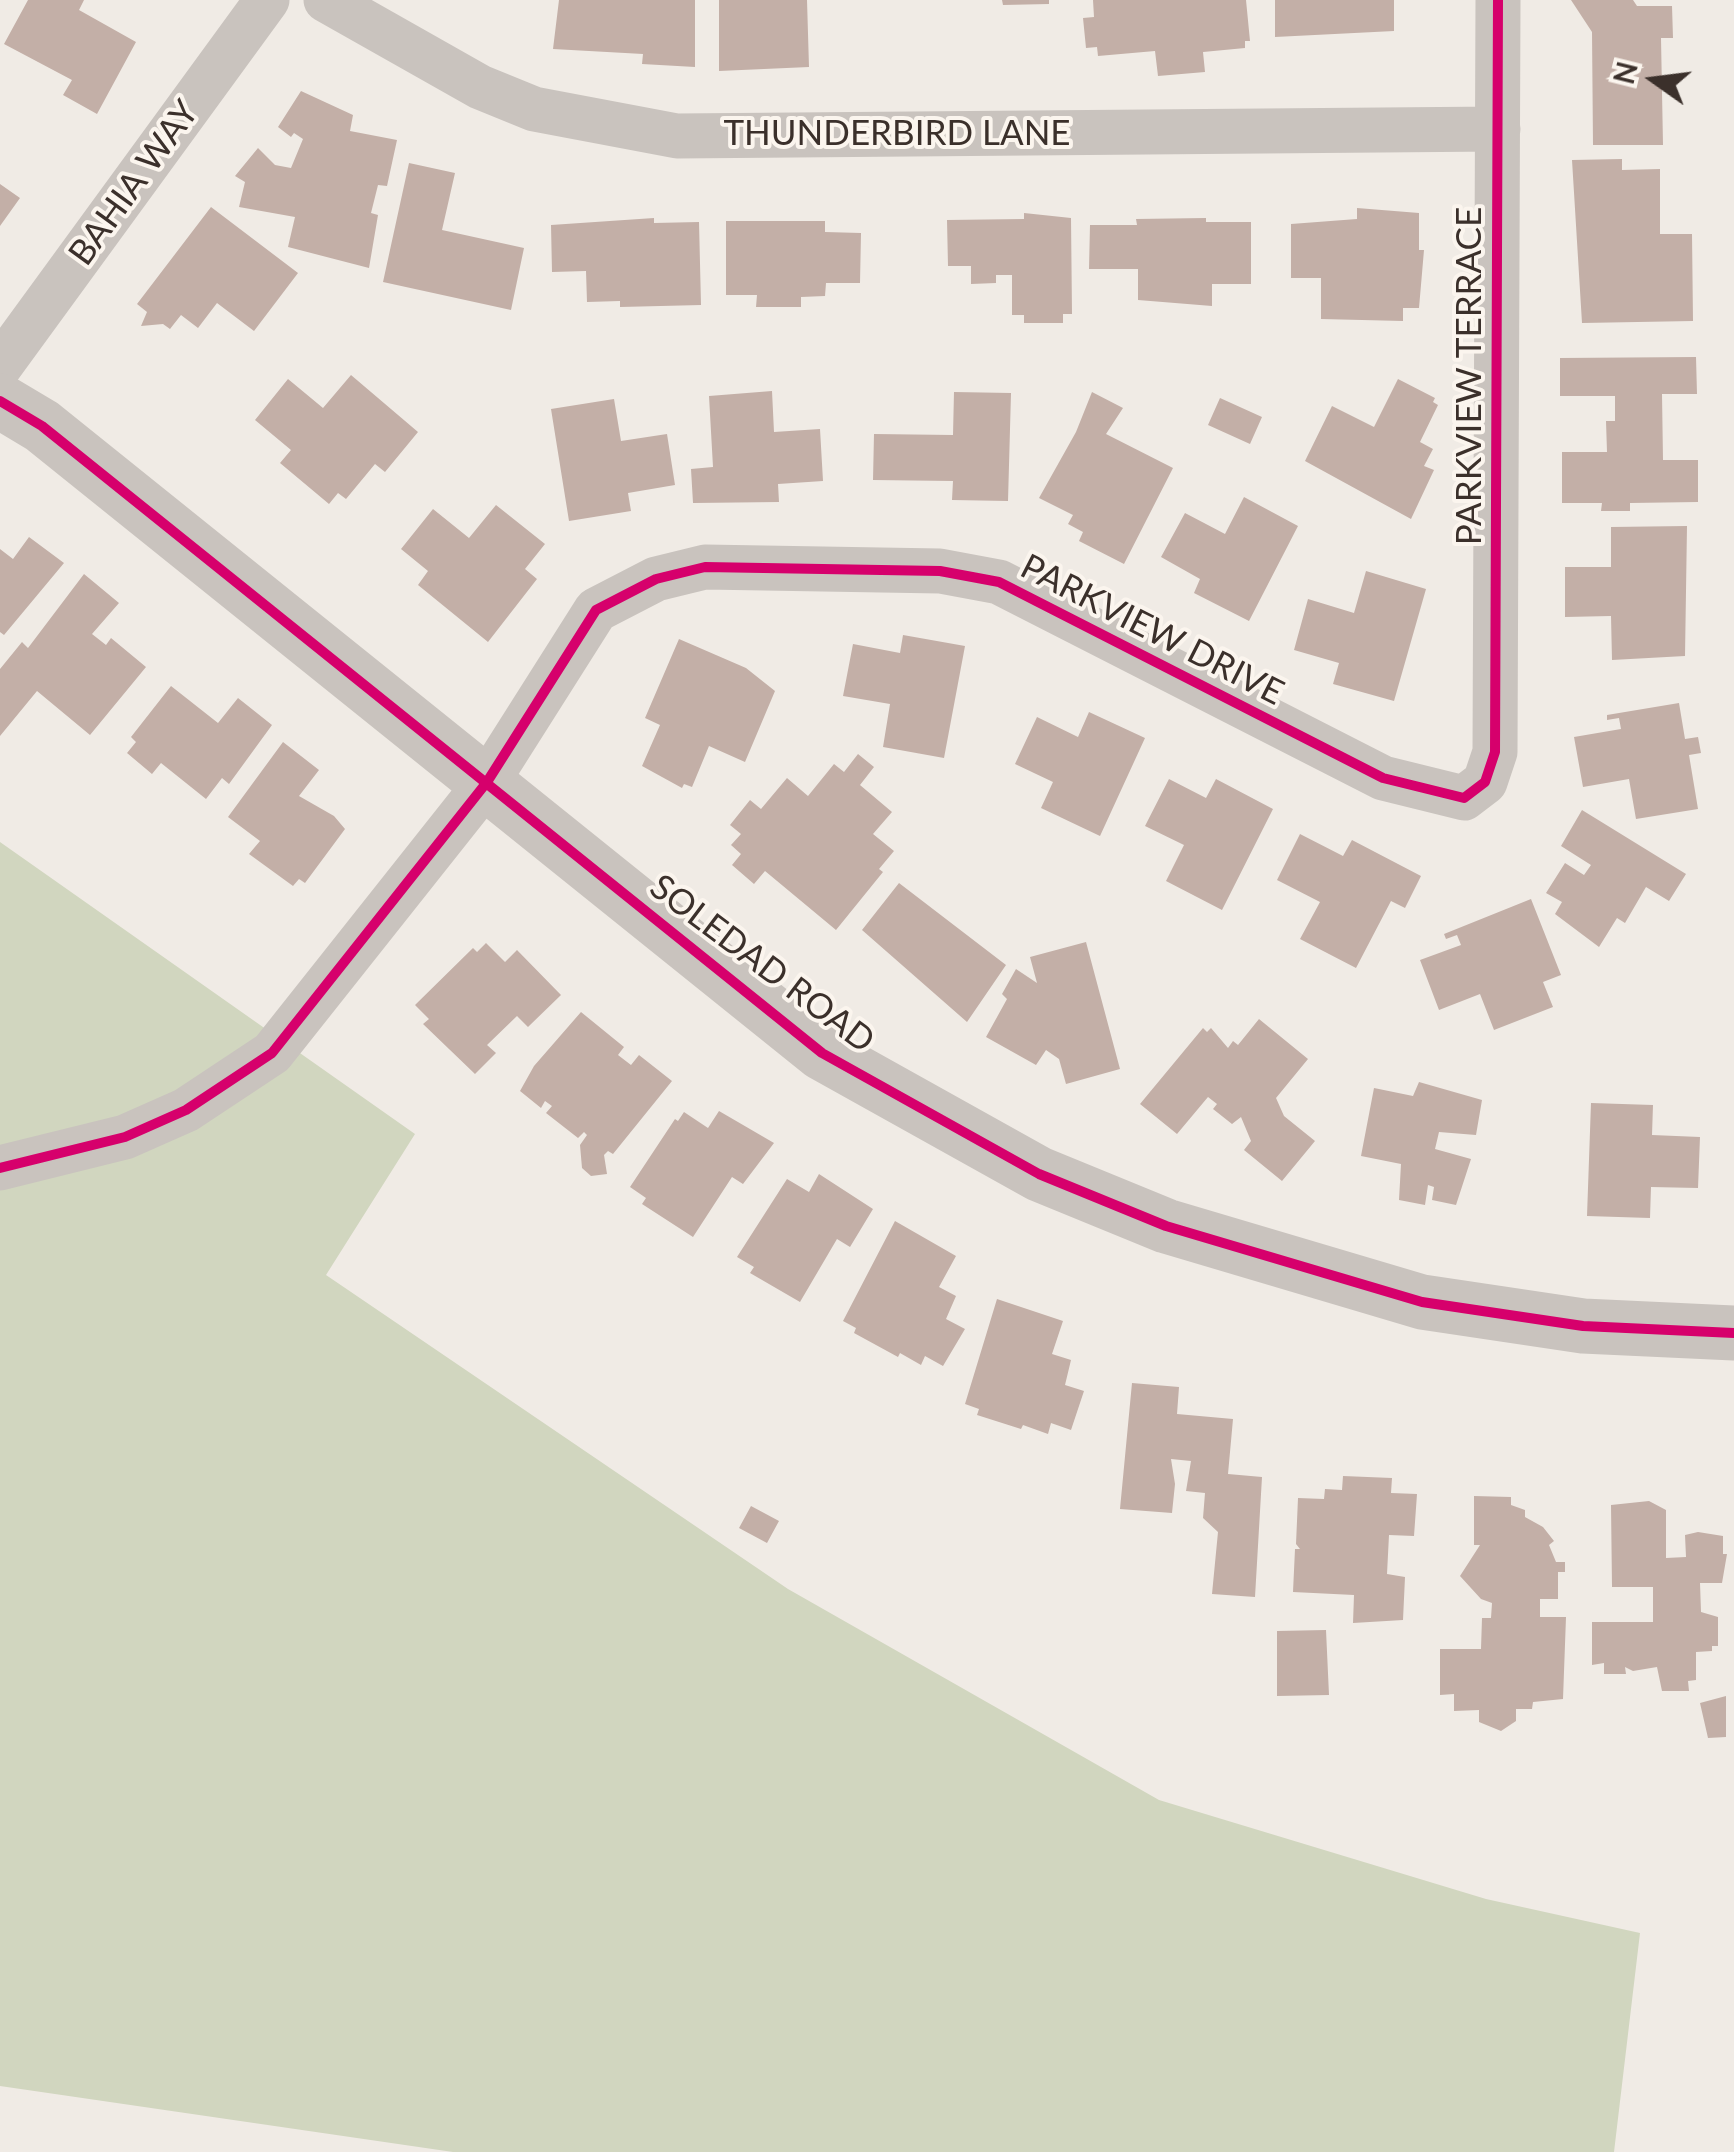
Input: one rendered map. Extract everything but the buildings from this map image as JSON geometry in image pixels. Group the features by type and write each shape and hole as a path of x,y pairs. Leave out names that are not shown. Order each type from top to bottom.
{"street":[{"name":"BAHIA WAY","path":"0,366 267,0"},
{"name":"THUNDERBIRD LANE","path":"326,0 480,87 534,109 677,136 1498,129"},
{"name":"PARKVIEW TERRACE","path":"1495,752 1498,0"},
{"name":"SOLEDAD ROAD","path":"0,402 42,426 822,1053 1039,1174 1166,1226 1422,1302 1584,1326 1734,1333"},
{"name":"PARKVIEW DRIVE","path":"487,782 596,610 656,580 705,567 940,571 999,582 1383,778 1464,798 1485,782 1495,752"},
{"path":"0,1168 125,1137 186,1110 272,1053 487,782"}],"green space":[{"path":"0,842 415,1134 326,1275 788,1589 1159,1800 1486,1899 1640,1933 1614,2152 453,2152 0,2086"}],"cycle path":[{"path":"0,1168 125,1137 186,1110 272,1053 487,782 596,610 656,579 705,567 940,571 999,582 1383,778 1464,798 1485,782 1495,752 1498,0"},
{"path":"0,401 42,426 822,1053 1039,1174 1166,1226 1422,1302 1583,1326 1734,1333"}]}
